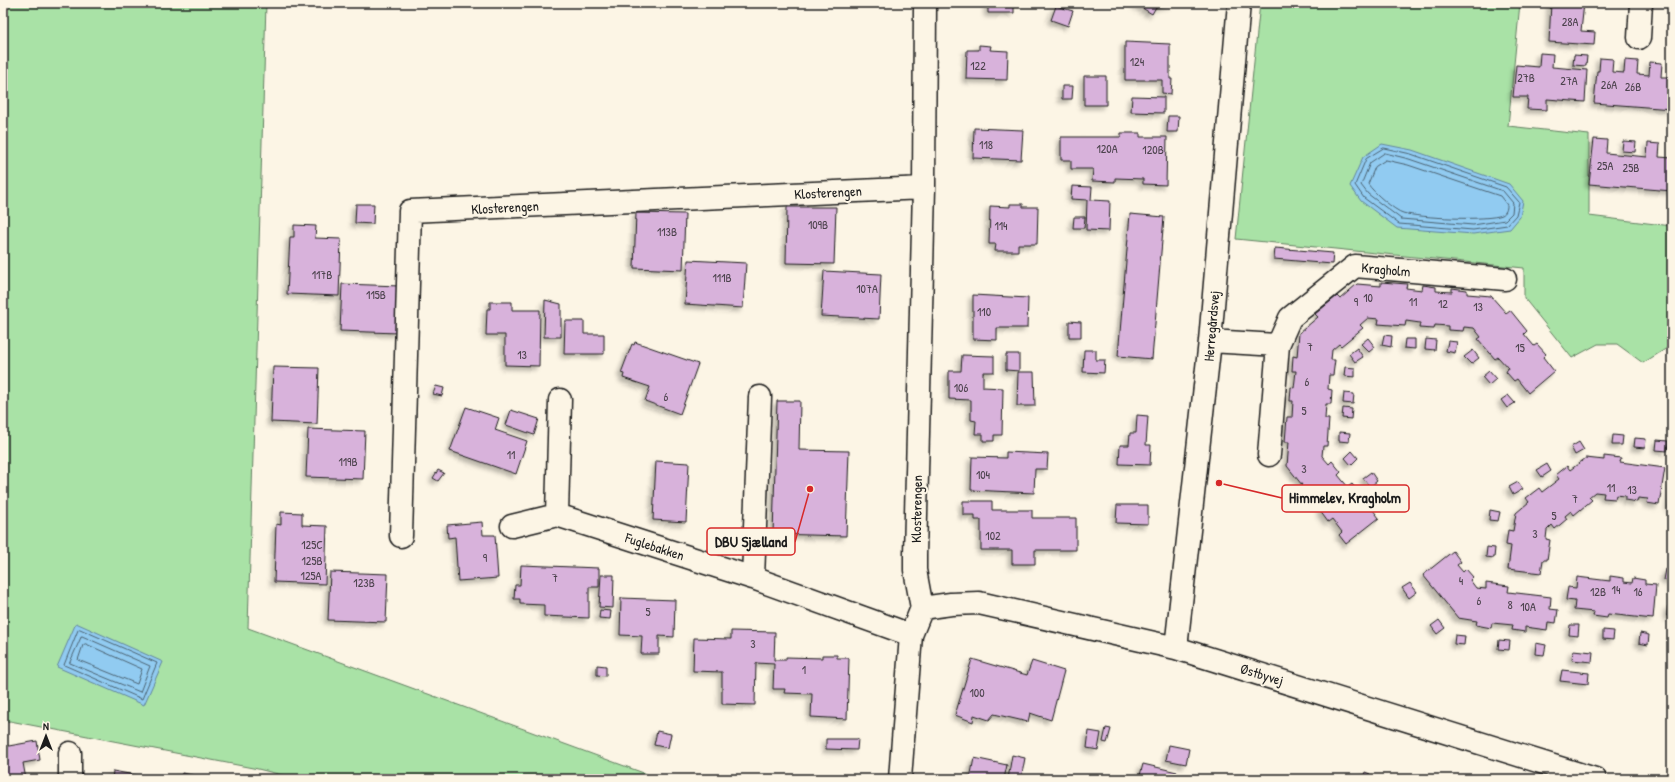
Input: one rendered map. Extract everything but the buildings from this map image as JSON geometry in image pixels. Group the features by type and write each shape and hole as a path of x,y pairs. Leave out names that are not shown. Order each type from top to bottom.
{"street":[{"name":"Klosterengen","path":"922,608 915,570 915,555 924,188 924,3"},
{"name":"Herregårdsvej","path":"1176,648 1210,341 1239,3"},
{"path":"1639,38 1641,3"},
{"name":"Klosterengen","path":"401,536 410,211 924,188"},
{"name":"Kragholm","path":"1269,454 1278,345 1290,318 1354,266 1505,279"},
{"path":"1210,341 1278,345"},
{"path":"753,578 760,397"},
{"path":"512,526 558,515 560,400"},
{"name":"Fuglebakken","path":"558,515 753,578 911,635"},
{"name":"Østbyvej","path":"922,608 951,604 979,603 1176,648 1595,779"},
{"path":"900,779 911,635 922,608"},
{"path":"70,753 70,779"}],"green space":[{"path":"3,3 266,3 248,628 660,779 298,779 258,769 10,721 3,723"},
{"path":"1260,3 1520,3 1508,126 1589,135 1589,216 1672,226 1672,345 1643,363 1617,344 1598,344 1572,358 1524,298 1524,268 1236,239"}],"water":[{"path":"1382,144 1412,150 1509,184 1523,201 1520,217 1510,229 1473,234 1397,228 1361,201 1350,186 1363,157"},
{"path":"76,623 163,662 144,705 57,667"}],"place":[{"name":"Himmelev, Kragholm","path":"1219,483"},
{"name":"DBU Sjælland","path":"810,489"}]}
